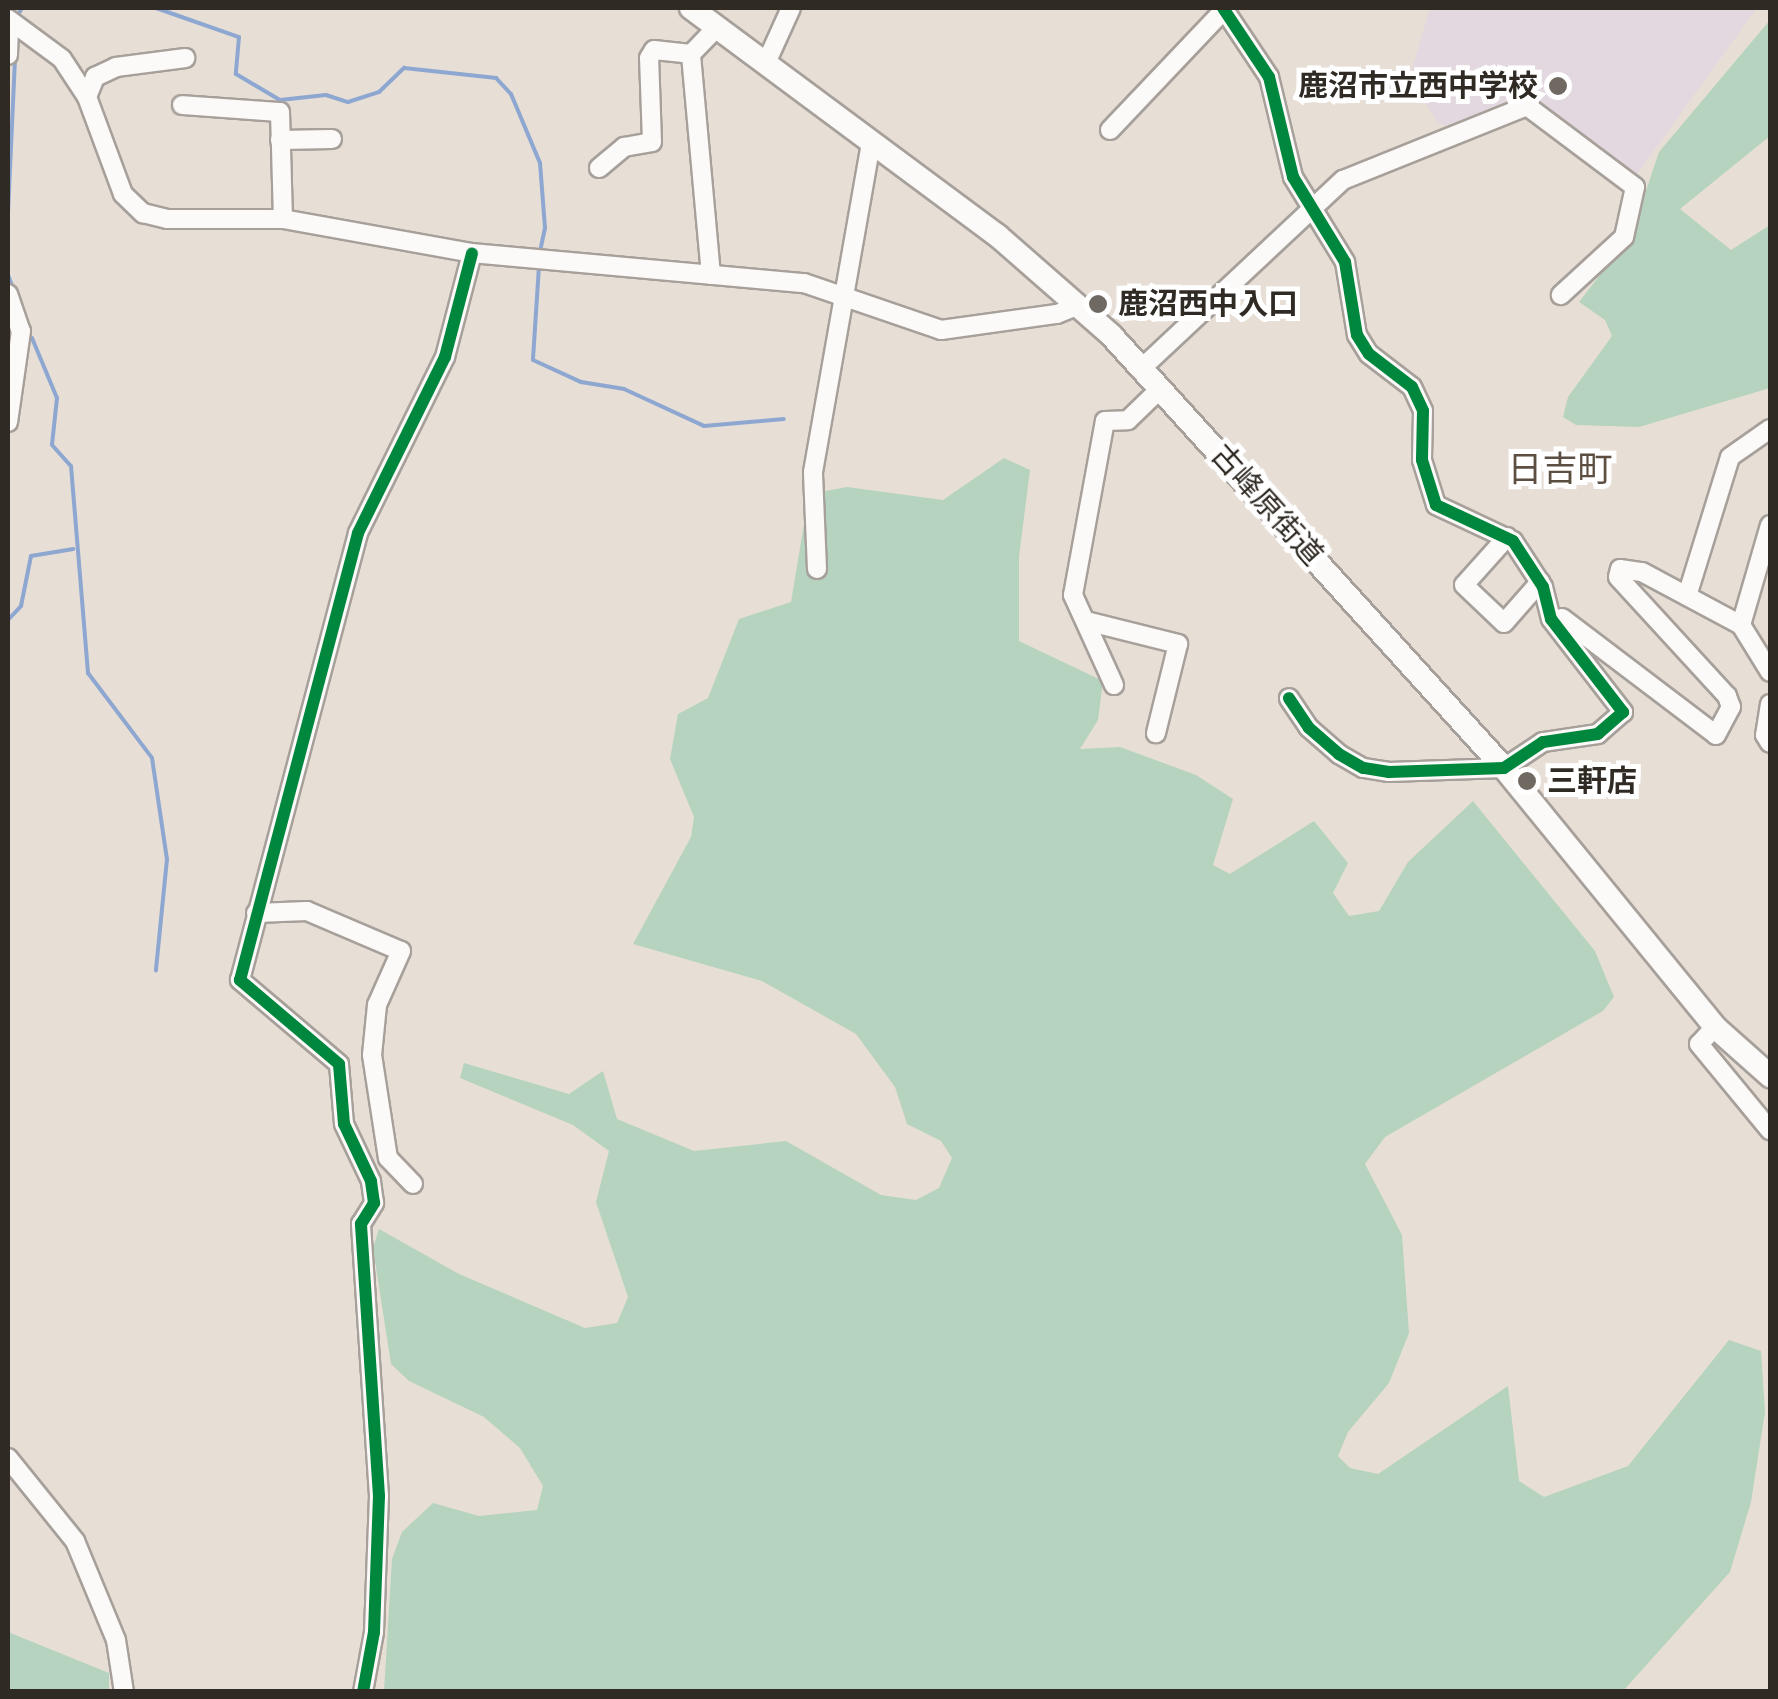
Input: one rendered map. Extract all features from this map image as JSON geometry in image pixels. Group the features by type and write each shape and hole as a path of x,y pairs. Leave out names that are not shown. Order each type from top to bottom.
{"main road":[{"name":"古峰原街道","path":"692,8 1079,305 1142,367 1504,768 1715,1027 1770,1076"}],"street":[{"path":"766,63 791,8"},
{"path":"1110,130 1224,9 1269,77 1293,177 1344,262 1357,335 1368,354 1412,387 1422,411 1422,460 1436,505 1507,537 1540,582 1548,606 1624,712 1598,734 1543,742 1504,768 1363,768 1308,728 1289,698"},
{"path":"8,20 8,54"},
{"path":"8,20 62,60 86,97 123,194 142,213 167,219 283,219 472,253 710,275 843,292 940,330 1057,314 1079,305"},
{"path":"710,275 691,54 718,27"},
{"path":"598,168 624,147 652,142 649,58 654,50 691,54"},
{"path":"86,97 95,77 116,68 185,58"},
{"path":"182,105 280,112 283,219"},
{"path":"1142,367 1309,208 1364,167 1527,106 1635,187 1624,236 1560,295"},
{"path":"280,140 332,139"},
{"path":"818,569 813,472 871,142"},
{"path":"363,1692 374,1632 379,1496 361,1224 374,1204 371,1181 344,1124 338,1064 240,980 358,533 445,357 472,253"},
{"path":"8,294 20,331 8,422"},
{"path":"1114,685 1074,595 1105,421 1128,420 1161,388"},
{"path":"1687,596 1730,457 1770,428"},
{"path":"1741,625 1770,524"},
{"path":"1507,537 1464,585 1504,623 1540,582"},
{"path":"1548,606 1650,691 1716,736 1731,706 1728,696 1618,577 1620,569 1642,572 1741,625 1770,672"},
{"path":"1086,622 1178,644 1156,733"},
{"path":"1770,709 1765,735 1770,744"},
{"path":"256,912 307,911 402,951 377,1005 372,1056 388,1158 413,1184"},
{"path":"1715,1027 1699,1044 1770,1130"},
{"path":"10,1464 76,1541 116,1640 124,1692"}],"shaded area":[{"name":"鹿沼市立西中学校","path":"1430,8 1757,8 1635,177 1524,97 1445,126 1437,122 1410,76"}],"green space":[{"path":"1770,20 1770,136 1680,209 1731,250 1770,225 1770,388 1639,427 1576,425 1563,417 1568,397 1612,336 1605,320 1579,302 1631,235 1659,152"},
{"path":"1004,458 1030,470 1019,557 1019,641 1103,681 1098,720 1080,749 1120,747 1196,775 1233,799 1213,865 1230,874 1314,821 1348,863 1333,893 1349,916 1379,911 1408,862 1473,801 1595,951 1614,997 1603,1011 1385,1137 1365,1164 1402,1235 1409,1333 1389,1383 1348,1432 1338,1456 1350,1468 1378,1474 1508,1386 1519,1481 1544,1497 1628,1466 1729,1340 1761,1351 1765,1412 1751,1502 1730,1572 1623,1691 384,1691 392,1559 402,1532 433,1503 479,1516 537,1510 543,1486 520,1448 484,1417 409,1381 391,1364 373,1248 379,1229 459,1274 585,1328 617,1323 628,1297 596,1202 609,1151 573,1125 460,1078 464,1063 569,1094 603,1071 617,1119 694,1151 786,1141 881,1195 916,1200 939,1188 952,1158 941,1141 907,1124 895,1087 856,1034 762,981 633,944 691,837 694,817 670,759 678,714 708,698 739,619 791,602 809,494 847,487 943,500"},
{"path":"8,1632 109,1673 109,1691 8,1691"}],"waterway":[{"path":"19,13 22,8"},
{"path":"156,8 239,37 236,74 280,100 326,95 348,102 379,92 404,68 496,78 511,94 540,163 545,228 540,251"},
{"path":"8,213 15,58"},
{"path":"539,266 533,360 581,382 624,389 704,426 784,419"},
{"path":"8,275 14,291"},
{"path":"32,338 57,398 52,445 71,466 88,673 152,758 167,859 156,970"},
{"path":"8,620 21,606 31,556 73,549"}],"cycle path":[{"path":"1223,8 1269,77 1293,177 1345,262 1357,335 1369,354 1412,387 1423,411 1422,460 1436,505 1513,541 1543,587 1551,619 1623,712 1598,734 1543,742 1504,768 1389,772 1363,768 1339,754 1309,728 1289,698"},
{"path":"363,1692 374,1632 379,1496 361,1224 374,1203 371,1181 344,1124 339,1064 240,980 358,533 445,357 472,253"}],"place":[{"name":"鹿沼市立西中学校","path":"1558,86"},
{"name":"鹿沼西中入口","path":"1098,304"},
{"name":"三軒店","path":"1527,781"}],"district":[{"name":"日吉町","path":"1560,469"}]}
